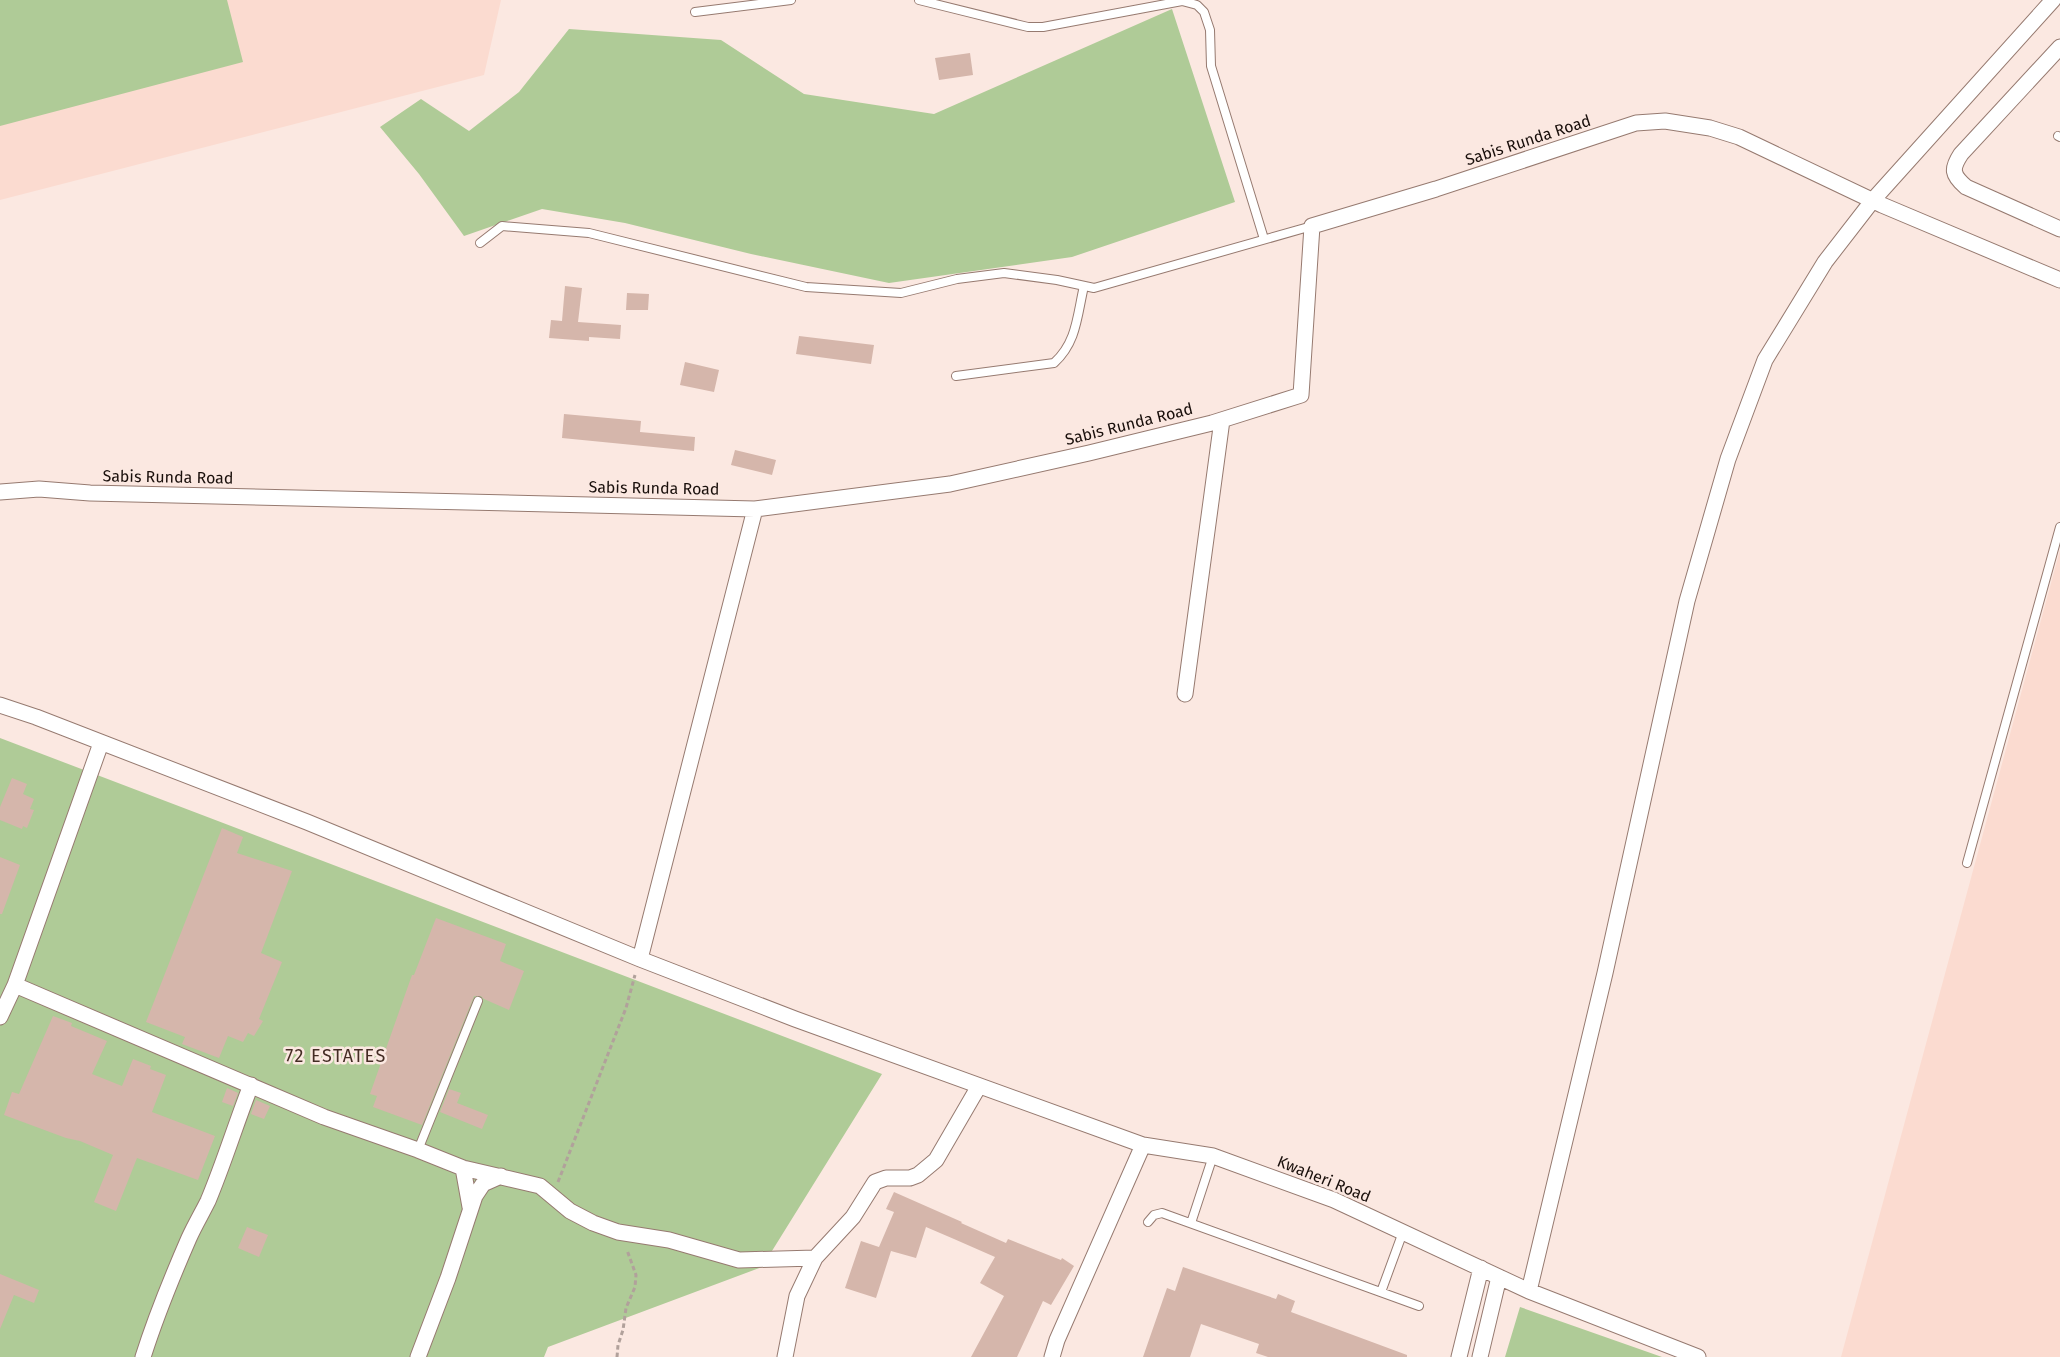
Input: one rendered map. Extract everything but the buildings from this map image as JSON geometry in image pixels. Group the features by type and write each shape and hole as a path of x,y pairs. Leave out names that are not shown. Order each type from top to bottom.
{"street":[{"path":"1529,1290 1605,974 1687,601 1728,459 1765,360 1825,262 1873,200 2053,0"},
{"path":"2060,47 1961,154 1954,165 1954,173 1966,187 2060,229"},
{"name":"Sabis Runda Road","path":"0,492 39,489 90,493 755,509 950,484 1089,453 1222,420 1301,395 1311,226 1436,189 1636,123 1665,121 1710,128 1739,137 1873,200 2060,280"},
{"path":"1185,694 1222,420"},
{"path":"640,959 755,509"},
{"name":"Kwaheri Road","path":"0,705 307,822 640,959 795,1019 1143,1145 1213,1156 1334,1200 1529,1290 1698,1357"},
{"path":"0,1017 15,985 101,743"},
{"path":"15,985 324,1117 463,1168 540,1186 570,1211 618,1232 669,1240 739,1260 815,1258"},
{"path":"143,1357 155,1319 223,1166 251,1085"},
{"path":"785,1357 797,1296 815,1258 854,1217 875,1182 886,1178 910,1178 918,1175 936,1160 979,1086"},
{"path":"1052,1357 1143,1145"},
{"path":"463,1168 470,1207"},
{"path":"418,1357 448,1278 470,1207 483,1184 501,1176"},
{"path":"1460,1357 1481,1268"},
{"path":"1480,1357 1500,1277"}],"lane":[{"path":"695,12 791,0"},
{"path":"919,0 1028,27 1043,27 1182,1 1197,5 1204,12 1210,30 1211,66 1264,239"},
{"path":"480,243 502,226 589,233 806,287 901,293 957,279 1004,273 1094,288 1311,226"},
{"path":"956,376 1053,363 1065,353 1073,339 1083,286"},
{"path":"1967,863 2060,527"},
{"path":"418,1150 478,1001"},
{"path":"1191,1222 1213,1156"},
{"path":"1148,1222 1154,1215 1162,1213 1419,1306"},
{"path":"1381,1292 1403,1232"}],"path":[{"path":"550,1194 562,1177 626,1008 640,959"},
{"path":"618,1232 632,1258 636,1275 635,1287 626,1308 618,1345 618,1357"}],"shaded area":[{"path":"0,0 501,0 484,75 0,200"},
{"path":"2060,550 2060,1357 1841,1357"}],"green space":[{"path":"0,0 227,0 243,62 0,126"},
{"path":"1172,9 1235,202 1072,257 889,283 751,254 625,223 542,209 464,236 419,174 380,127 421,99 469,131 519,92 569,29 721,40 804,94 934,114"},
{"path":"0,738 882,1074 762,1267 548,1347 544,1357 0,1357"},
{"path":"1520,1307 1662,1357 1505,1357"}],"district":[{"name":"72 ESTATES","path":"336,1056"}]}
